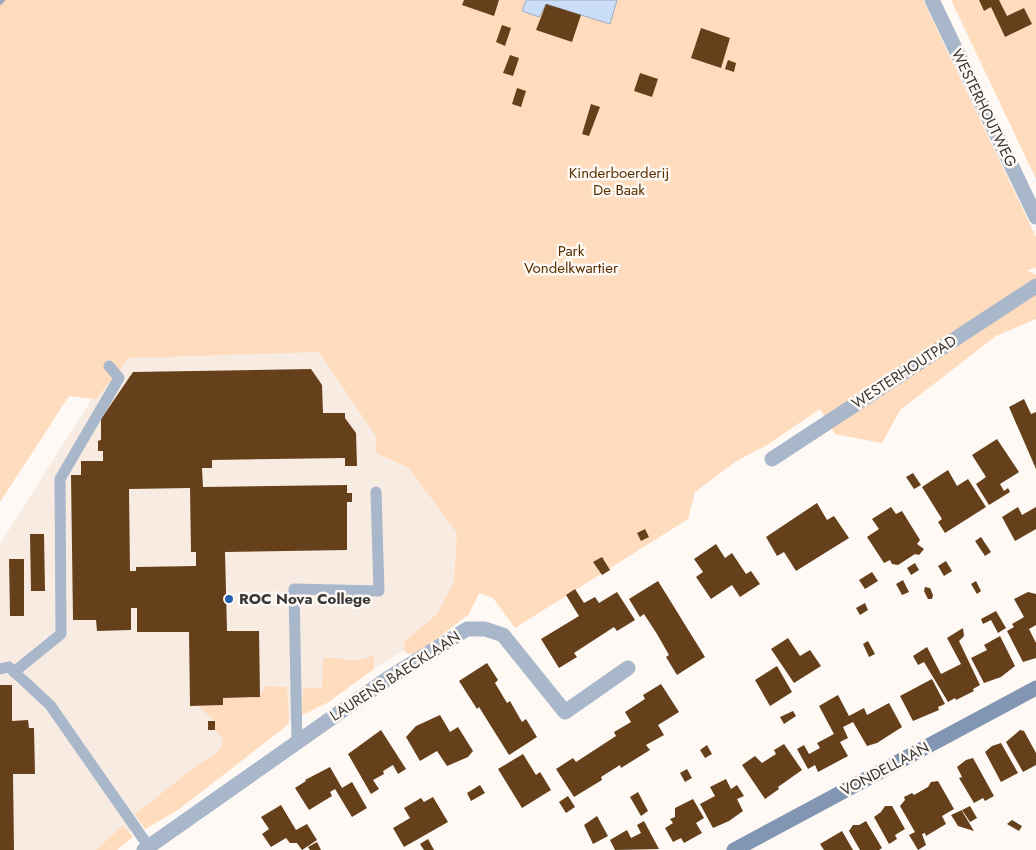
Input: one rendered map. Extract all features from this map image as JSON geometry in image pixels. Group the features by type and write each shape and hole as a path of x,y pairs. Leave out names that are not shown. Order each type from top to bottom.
{"street":[{"name":"WESTERHOUTWEG","path":"932,0 1036,217"},
{"name":"WESTERHOUTPAD","path":"772,459 1036,286"},
{"name":"LAURENS BAECKLAAN","path":"146,848 390,677 467,629 485,629 503,635 565,712 628,668"},
{"name":"VONDELLAAN","path":"734,850 1036,688"}],"lane":[{"path":"14,672 61,634 60,479 119,378 109,366"},
{"path":"296,743 294,589 379,591 376,492"},
{"path":"0,669 9,667 50,706 146,848"}],"shaded area":[{"name":"ROC Nova College","path":"322,341 482,565 434,632 268,733 120,839 110,850 0,850 0,544 100,386 136,347"}],"green space":[{"name":"Park Vondelkwartier","path":"0,0 923,0 1036,237 1036,268 1027,270 1036,275 1036,319 996,336 900,410 882,443 835,434 820,409 767,445 735,462 695,492 688,519 515,628 493,598 479,593 469,614 416,655 405,653 404,642 437,614 454,582 457,533 409,468 376,453 376,436 319,352 129,358 96,399 69,396 0,502"},
{"path":"951,0 1036,0 1036,179"},
{"path":"374,655 374,669 327,703 302,715 303,688 322,688 323,658 353,661"},
{"path":"265,686 287,687 289,724 178,810 145,829 135,814 199,764 217,753 222,745 223,740 215,730 215,721 198,706 222,705 223,698 260,697"},
{"path":"123,825 133,837 117,850 96,850"}],"water":[{"path":"526,0 617,0 610,24 546,4 539,17 522,11"}],"building":[{"path":"464,0 499,0 494,16 462,5"},
{"path":"979,0 999,0 1007,16 1024,8 1032,24 1005,37 991,7 984,11"},
{"path":"546,4 581,15 572,42 536,30"},
{"path":"502,25 511,28 505,46 496,42"},
{"path":"701,28 730,38 721,68 691,58"},
{"path":"510,55 519,58 513,76 503,73"},
{"path":"728,60 736,63 734,72 725,69"},
{"path":"640,73 658,79 652,97 634,91"},
{"path":"517,88 526,91 521,107 512,104"},
{"path":"591,104 600,107 589,136 582,134"},
{"path":"311,369 322,385 323,413 345,413 345,418 356,433 357,466 345,466 345,458 212,460 212,468 202,468 203,487 347,485 347,493 352,493 352,502 347,502 347,550 225,552 227,631 259,631 260,697 223,698 223,705 190,706 189,632 137,632 137,608 131,608 131,630 97,631 96,620 73,620 71,475 81,475 81,461 103,461 103,451 98,451 98,441 101,440 101,419 133,372","holes":["190,488 191,552 196,552 196,566 136,567 136,571 130,571 129,489"]},
{"path":"1024,399 1031,414 1036,412 1036,469 1009,407"},
{"path":"997,439 1019,472 1000,484 1004,491 1008,488 1010,492 989,505 976,484 986,477 972,455"},
{"path":"948,470 957,486 968,479 986,507 945,533 938,522 942,519 922,487"},
{"path":"913,473 921,485 914,489 906,477"},
{"path":"817,503 827,520 834,516 849,538 796,571 784,552 777,556 766,537"},
{"path":"891,507 896,514 902,511 920,540 917,544 924,549 919,555 915,554 898,565 892,564 890,560 884,563 867,537 879,529 872,519"},
{"path":"1018,507 1022,515 1036,507 1036,529 1015,541 1002,517"},
{"path":"645,529 649,537 641,541 637,533"},
{"path":"30,534 44,534 45,591 31,591"},
{"path":"981,537 991,552 985,556 975,541"},
{"path":"716,544 725,558 732,553 746,574 751,571 760,584 740,597 732,585 711,599 696,577 703,572 694,559"},
{"path":"602,557 610,570 602,575 593,562"},
{"path":"9,559 24,559 24,616 10,616"},
{"path":"946,561 952,571 944,576 938,566"},
{"path":"915,563 919,570 911,575 907,568"},
{"path":"872,572 878,581 865,589 859,580"},
{"path":"903,580 909,592 902,595 896,584"},
{"path":"658,581 705,657 677,675 666,657 669,655 657,634 644,614 640,617 629,599"},
{"path":"976,581 981,591 977,594 971,584"},
{"path":"925,587 930,588 933,595 932,599 928,599 924,591"},
{"path":"575,589 584,603 595,597 599,603 617,592 635,620 617,631 614,627 574,653 577,657 559,668 541,639 579,616 566,595"},
{"path":"1028,592 1036,594 1036,625 1029,629 1036,643 1036,658 1023,662 1007,631 1014,627 1012,624 1024,617 1014,599"},
{"path":"865,603 868,610 860,615 856,608"},
{"path":"996,611 1006,628 998,633 991,620 983,624 981,619"},
{"path":"963,628 964,636 959,641 980,685 973,689 974,691 948,702 924,662 918,665 913,656 927,647 941,674 961,664 947,638"},
{"path":"1000,636 1015,666 1001,677 984,683 971,658 987,650 984,645"},
{"path":"788,638 800,656 810,650 821,666 794,683 771,649"},
{"path":"868,641 875,654 869,657 863,644"},
{"path":"487,663 498,680 495,683 507,703 510,701 522,722 526,719 537,737 509,755 479,707 477,709 459,681"},
{"path":"777,666 792,692 770,706 755,680"},
{"path":"932,679 945,704 938,707 939,710 913,721 900,696"},
{"path":"661,684 679,712 658,725 664,735 646,745 650,750 621,768 620,765 601,777 602,780 574,797 556,769 573,758 576,762 616,736 614,732 631,722 625,712 645,699 643,695"},
{"path":"0,685 12,685 12,721 28,720 29,728 34,728 35,774 13,774 14,850 0,850"},
{"path":"838,695 849,716 864,708 867,715 889,703 902,727 877,743 867,746 853,722 843,727 848,738 840,742 848,756 818,772 815,765 808,769 797,749 804,745 809,754 820,748 817,743 834,734 819,706"},
{"path":"793,711 796,716 784,724 780,717"},
{"path":"440,715 450,732 458,727 473,751 468,757 447,766 437,751 420,761 406,737 416,726"},
{"path":"208,721 215,721 215,730 208,730"},
{"path":"381,730 406,769 398,774 393,765 383,771 384,774 373,780 379,789 371,794 348,754"},
{"path":"1020,730 1024,731 1036,753 1036,765 1023,772 1006,742"},
{"path":"1001,743 1018,773 1001,782 985,752 992,746"},
{"path":"784,744 802,770 765,799 742,765 755,756 762,763 776,754 774,750"},
{"path":"707,745 712,754 705,758 700,750"},
{"path":"523,754 536,775 540,772 551,790 522,808 498,769"},
{"path":"973,758 994,796 985,801 983,798 974,803 959,778 962,777 957,767 966,760"},
{"path":"330,767 342,788 352,782 367,808 352,817 335,789 330,792 332,796 309,810 295,788 305,780"},
{"path":"687,769 692,778 685,782 680,773"},
{"path":"726,779 731,789 737,785 744,796 737,799 743,811 729,821 713,828 700,804 715,796 710,787"},
{"path":"938,781 954,809 942,816 946,824 926,836 925,833 922,834 926,845 918,850 909,835 915,832 900,806 905,800 904,797 912,793 914,795 928,787 931,782"},
{"path":"480,785 485,793 471,801 467,793"},
{"path":"638,792 648,811 641,816 630,797"},
{"path":"568,796 575,807 566,813 559,802"},
{"path":"433,797 448,822 404,847 393,828 410,818 404,808 421,798 424,802"},
{"path":"693,799 704,818 696,823 702,833 684,843 681,838 673,842 665,828 673,823 670,819 675,817 675,808"},
{"path":"281,805 296,830 307,824 317,840 302,850 297,843 290,843 286,838 271,847 262,834 269,829 261,817"},
{"path":"885,806 892,806 905,829 895,835 897,839 889,844 874,817"},
{"path":"970,806 977,818 970,822 962,810"},
{"path":"962,810 974,831 958,826 951,815"},
{"path":"597,816 608,836 593,844 584,825"},
{"path":"1012,820 1022,826 1019,831 1007,824"},
{"path":"644,821 659,849 615,850 610,840 627,830 631,838 641,833 637,825"},
{"path":"866,821 882,848 879,850 860,850 849,831 853,825 859,825"},
{"path":"842,831 853,850 824,850 820,844"},
{"path":"428,839 434,850 424,850 420,844"},
{"path":"317,842 321,850 310,850 308,847"}],"place":[{"name":"ROC Nova College","path":"229,599"}],"park label":[{"name":"Kinderboerderij De Baak","path":"619,182"}]}
